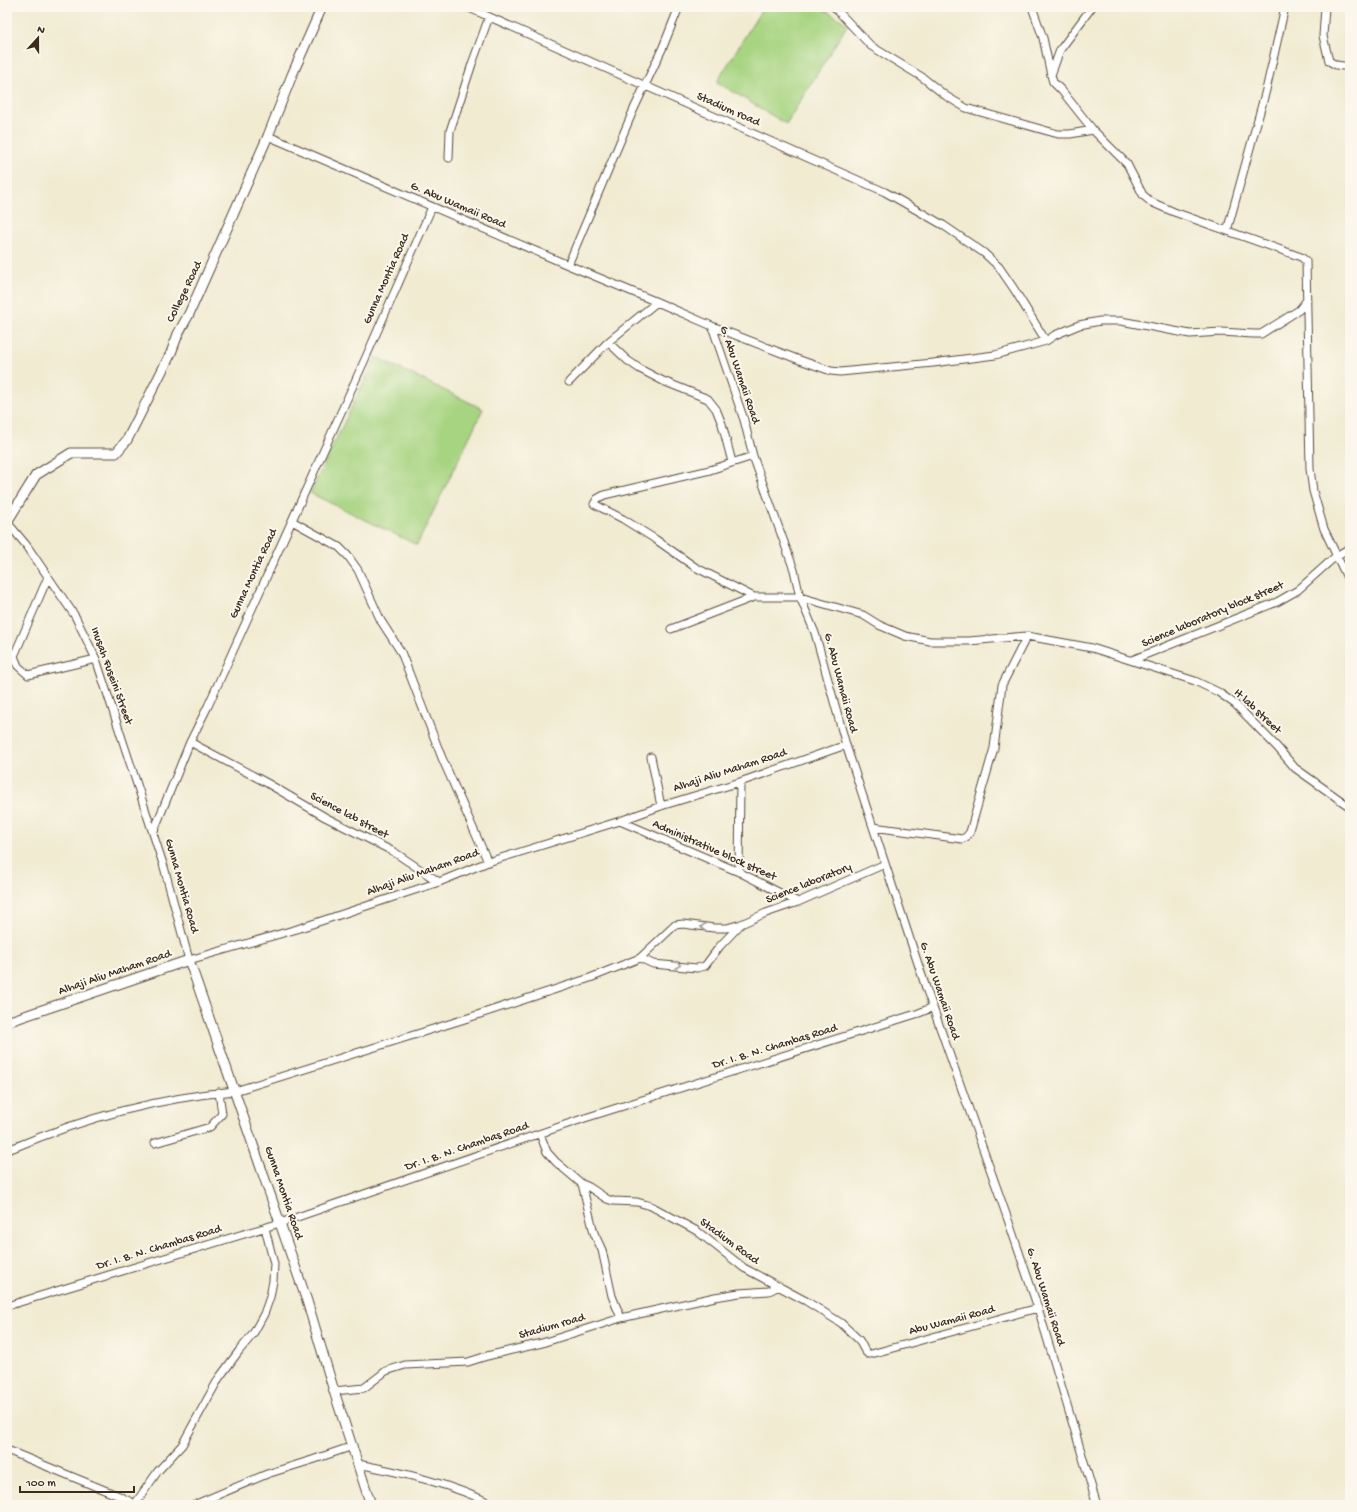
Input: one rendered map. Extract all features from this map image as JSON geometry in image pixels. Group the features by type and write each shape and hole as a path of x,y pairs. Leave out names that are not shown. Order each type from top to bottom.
{"street":[{"name":"College Road","path":"7,522 36,475 71,453 116,453 126,440 171,353 178,334 189,314 268,136 292,75 322,7"},
{"name":"Stadium road","path":"467,7 885,192 943,225 984,253 999,267 1028,310 1046,341"},
{"path":"568,266 633,111 646,85 679,7"},
{"path":"834,7 871,46 922,77 946,96 966,108 1058,134 1070,134 1093,130"},
{"path":"1032,7 1043,38 1053,82 1093,130 1127,164 1144,194 1151,202 1174,212 1301,257 1306,261 1310,469 1313,491 1324,529 1350,584"},
{"path":"1051,75 1060,50 1092,7"},
{"path":"1227,230 1266,90 1285,7"},
{"path":"1325,7 1323,36 1329,61 1336,65 1350,67"},
{"path":"449,158 450,130 489,17"},
{"name":"G. Abu Wamaii Road","path":"268,136 568,266 658,302 712,326 744,420 753,456 794,570 800,597 815,633 846,745 885,864 933,1007 1038,1308 1097,1505"},
{"name":"Gunna Montia Road","path":"371,1505 334,1391 308,1301 189,960 153,833 190,742 208,706 292,521 432,207"},
{"path":"712,326 797,359 831,371 840,372 933,363 994,354 1046,341 1055,335 1079,325 1100,321 1121,321 1190,334 1221,332 1261,334 1299,310 1307,300"},
{"path":"569,382 608,342 658,302"},
{"path":"608,342 627,360 640,369 663,381 708,399 716,409 722,424 732,462"},
{"path":"753,456 710,470 604,495 594,504 623,519 695,567 754,597"},
{"path":"292,521 339,547 348,556 358,570 381,621 401,652 442,758 488,862"},
{"name":"Inusah Fuseini Street","path":"7,522 27,546 81,625 96,659 153,833"},
{"name":"Science laboratory block street","path":"1132,660 1277,602 1298,590 1336,556 1350,548"},
{"path":"48,576 14,656 18,666 28,675 96,659"},
{"path":"671,629 754,597"},
{"name":"It lab street","path":"754,597 800,597 863,615 879,625 905,636 930,640 969,641 1027,636 1092,648 1196,681 1218,692 1235,704 1277,747 1295,768 1350,807"},
{"path":"873,827 962,839 966,837 970,832 994,748 1002,685 1027,636"},
{"name":"Science lab street","path":"190,742 248,772 325,817 394,852 439,882"},
{"name":"Alhaji Aliu Maham Road","path":"7,1022 189,960 297,929 439,882 488,862 740,782 846,745"},
{"path":"651,757 661,806"},
{"path":"739,872 740,782"},
{"name":"Administrative block street","path":"620,821 739,872 798,902"},
{"name":"Science laboratory","path":"741,924 766,913 798,902 885,864"},
{"path":"7,1150 72,1125 95,1118 205,1093 235,1090 468,1018 590,978 640,958 675,925 683,924 727,928 741,924"},
{"path":"640,958 653,964 697,968 705,966 720,946 741,924"},
{"name":"Dr. I. B. N. Chambas Road","path":"7,1306 280,1223 585,1118 919,1013 933,1007"},
{"path":"155,1143 210,1127 222,1114 219,1092"},
{"name":"Stadium Road","path":"540,1134 547,1152 556,1162 582,1184 590,1187 607,1199 613,1201 637,1202 651,1206 697,1231 744,1268 806,1301 841,1323 859,1340 865,1351 871,1354"},
{"path":"582,1184 594,1233 602,1250 612,1296 621,1318"},
{"path":"7,1450 136,1504 158,1471 182,1445 219,1378 235,1355 253,1334 264,1314 274,1281 274,1264 264,1228"},
{"name":"Stadium road","path":"334,1391 364,1388 386,1371 405,1365 468,1362 542,1343 621,1318 715,1296 769,1291 779,1286"},
{"name":"Abu Wamaii Road","path":"871,1354 1038,1308"},
{"path":"194,1505 267,1474 353,1446"},
{"path":"358,1464 428,1481 466,1493 494,1505"}],"green space":[{"path":"763,7 820,7 848,24 786,124 717,82"},
{"path":"376,357 483,409 417,545 310,493"}]}
